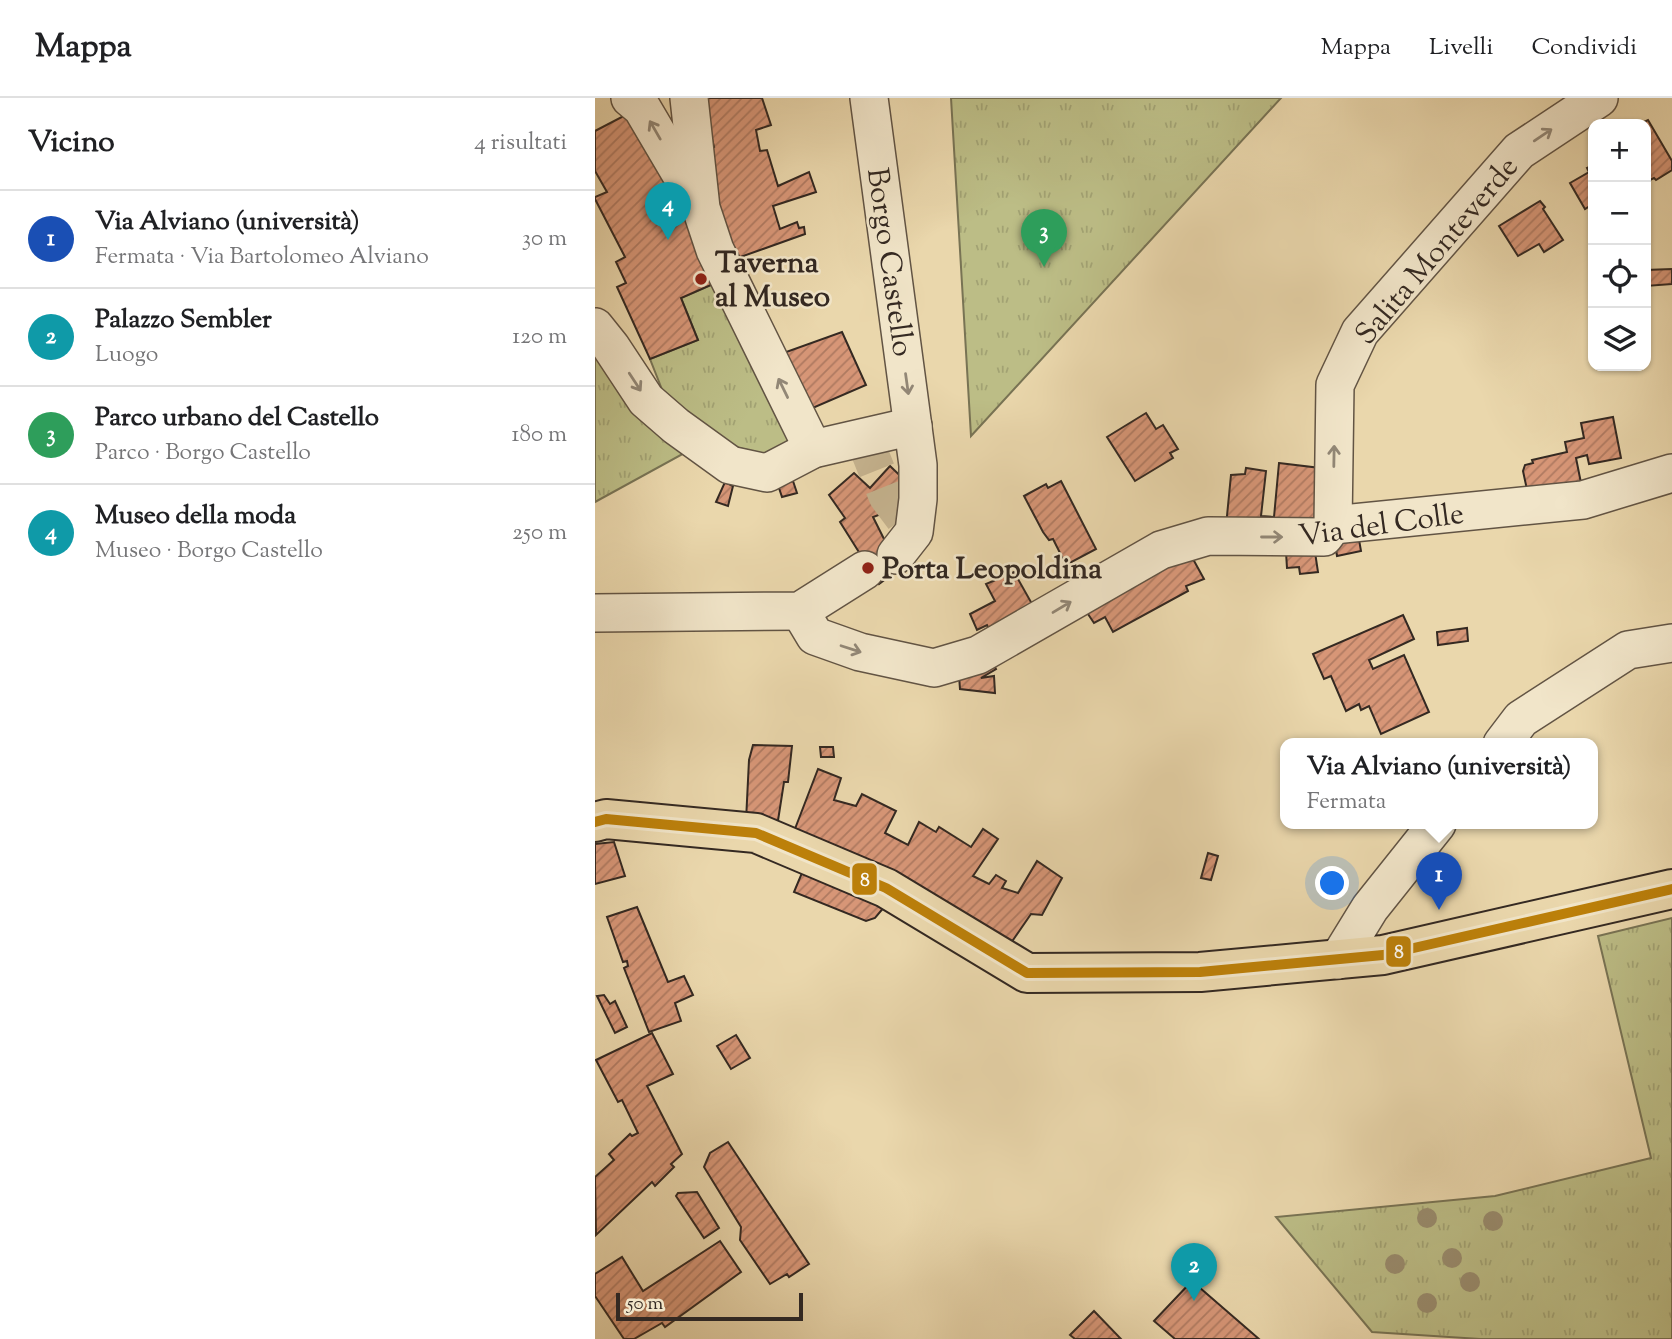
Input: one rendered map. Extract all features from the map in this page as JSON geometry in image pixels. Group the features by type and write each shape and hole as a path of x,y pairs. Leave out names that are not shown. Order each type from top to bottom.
{"main road":[{"path":"595,822 606,819 756,833 886,888 1027,973 1200,972 1383,955 1672,889"}],"street":[{"path":"630,98 642,108 701,208 715,250 813,449"},
{"path":"689,98 701,208"},
{"name":"Borgo Castello","path":"800,611 880,562 914,532 917,510 918,465 869,98"},
{"name":"Salita Monteverde","path":"1333,524 1335,385 1360,332 1519,151 1599,98"},
{"path":"595,327 646,401 730,465 767,473 813,449 913,426"},
{"name":"Via del Colle","path":"800,611 815,636 860,652 934,668 978,655 1161,550 1208,536 1324,537 1333,524 1583,500 1672,473"},
{"path":"595,613 800,611"},
{"path":"1507,738 1521,719 1628,650 1672,643"},
{"path":"1338,960 1370,908 1433,829"}],"green space":[{"path":"951,98 1281,98 971,436"},
{"path":"720,281 787,425 789,442 765,454 739,448 708,431 663,392 650,359 698,340 681,298"},
{"path":"595,346 690,450 595,502"},
{"path":"1672,918 1672,1339 1480,1339 1372,1332 1276,1217 1495,1196 1651,1158 1598,936"}],"building":[{"path":"702,98 762,98 771,125 756,130 760,151 767,150 778,186 809,172 816,192 773,206 780,229 797,222 799,228 804,227 805,234 732,260 702,149 714,147"},
{"path":"635,110 720,281 681,298 698,340 650,359 617,287 626,283 616,262 625,257 595,199 607,192 595,171 595,131"},
{"path":"1651,125 1672,161 1672,170 1656,180 1651,180"},
{"path":"1588,173 1588,207 1585,209 1570,183"},
{"path":"1540,201 1563,240 1544,252 1539,244 1518,256 1499,226"},
{"path":"1672,269 1672,284 1651,286 1651,270"},
{"path":"842,332 866,385 808,410 775,356"},
{"path":"1146,413 1156,429 1163,425 1178,449 1170,453 1173,458 1135,481 1107,437"},
{"path":"1613,417 1621,458 1589,464 1587,455 1576,458 1582,488 1529,499 1523,471 1525,465 1533,463 1532,460 1567,452 1565,442 1584,438 1581,423"},
{"path":"1279,463 1320,468 1321,533 1226,526 1231,475 1245,474 1246,468 1266,471 1261,516 1274,517"},
{"path":"890,466 914,489 889,518 884,513 873,517 899,569 879,584 840,522 845,518 829,495 854,473 870,488"},
{"path":"793,481 797,493 782,497 778,485"},
{"path":"1061,481 1096,549 1066,565 1053,539 1049,540 1043,532 1024,496 1046,484 1048,488"},
{"path":"725,482 733,486 728,506 716,502"},
{"path":"1358,534 1361,551 1337,556 1334,538"},
{"path":"1313,539 1318,572 1300,574 1299,567 1287,568 1286,552"},
{"path":"1193,559 1204,579 1186,586 1188,591 1113,632 1105,617 1094,623 1086,611 1173,561"},
{"path":"1014,572 1036,611 991,634 987,625 977,630 970,614 995,601 986,584"},
{"path":"1403,615 1414,639 1369,660 1373,669 1404,655 1429,712 1381,734 1369,706 1361,710 1359,704 1346,711 1331,676 1324,679 1313,654"},
{"path":"1467,628 1468,641 1438,645 1437,632"},
{"path":"991,659 996,669 981,678 994,676 995,693 960,689 959,675"},
{"path":"753,745 792,746 788,782 784,782 777,827 746,821 749,760"},
{"path":"820,747 833,747 834,757 821,757"},
{"path":"818,769 841,778 834,800 856,806 862,794 896,811 885,833 908,845 919,822 936,832 939,827 971,847 983,829 998,839 973,876 989,884 996,875 1006,881 1002,888 1018,893 1037,861 1062,878 1042,915 1031,914 1011,943 793,834"},
{"path":"614,842 625,876 595,884 595,844"},
{"path":"1208,853 1218,856 1211,880 1201,878"},
{"path":"804,868 885,906 875,918 866,921 794,892"},
{"path":"637,907 668,982 684,976 693,995 675,1003 681,1021 649,1032 624,968 628,966 627,961 623,962 607,917"},
{"path":"604,995 610,1004 615,1001 627,1027 615,1033 597,996"},
{"path":"652,1033 673,1074 647,1086 682,1154 671,1164 674,1167 655,1186 652,1182 596,1235 595,1177 614,1160 609,1154 630,1134 632,1136 638,1133 622,1100 618,1102 596,1060"},
{"path":"736,1035 750,1058 731,1069 717,1046"},
{"path":"728,1142 809,1264 789,1277 787,1274 770,1284 740,1240 741,1227 704,1167 710,1153"},
{"path":"697,1192 719,1228 704,1238 676,1196 678,1193"},
{"path":"720,1241 741,1272 665,1327 662,1323 634,1339 624,1339 595,1296 595,1274 622,1257 643,1291"},
{"path":"1192,1281 1259,1339 1175,1339 1154,1321"},
{"path":"1094,1311 1121,1339 1075,1339 1070,1335"}],"tunnel":[{"path":"863,436 887,496 914,532"}],"transit line":[{"name":"8","path":"595,822 606,819 756,833 886,888 1027,973 1200,972 1383,955 1672,889"}],"place":[{"name":"Museo della moda","path":"668,240"},
{"name":"Parco urbano del Castello","path":"1044,267"},
{"name":"Taverna al Museo","path":"701,279"},
{"name":"Porta Leopoldina","path":"868,568"},
{"name":"Via Alviano (università)","path":"1439,910"},
{"name":"Palazzo Sembler","path":"1194,1301"}]}
